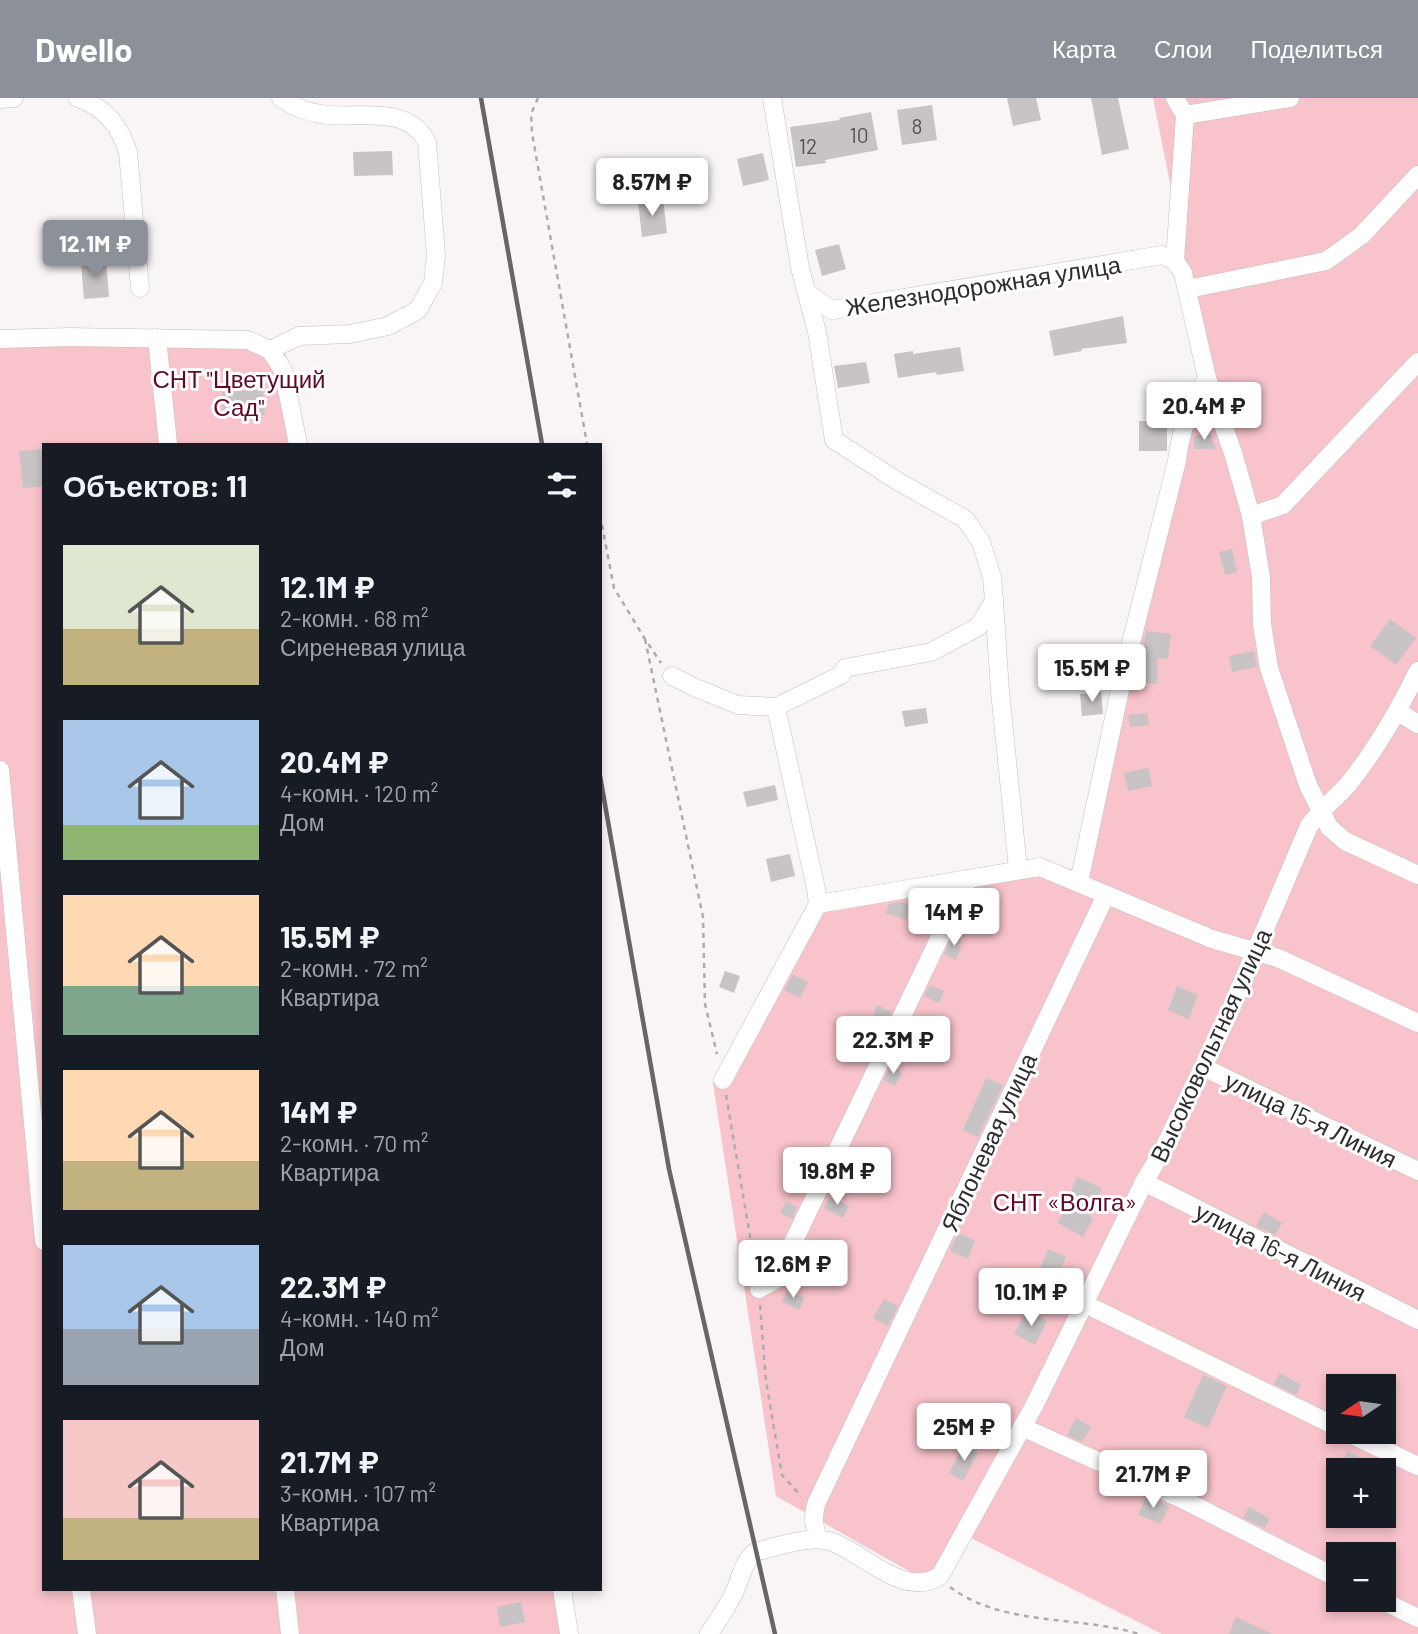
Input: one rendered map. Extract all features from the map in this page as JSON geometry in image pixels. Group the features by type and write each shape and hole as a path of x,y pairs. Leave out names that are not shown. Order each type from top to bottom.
{"street":[{"path":"0,100 14,98"},
{"path":"78,98 92,103 110,117 123,134 128,152 140,288"},
{"path":"270,350 299,336 349,334 388,326 418,310 433,283 436,255 427,142 422,131 411,123 385,115 323,115 297,109 281,98"},
{"path":"772,98 800,268 817,332 834,440 887,475 965,519 981,542 992,577 1000,691 1018,869"},
{"path":"1175,98 1185,115 1169,258 1183,273 1207,378 1251,516 1261,577 1266,659 1308,785 1329,827 1345,841 1418,875"},
{"path":"1185,115 1290,98"},
{"path":"1188,289 1326,261 1362,235 1418,175"},
{"name":"Железнодорожная улица","path":"809,294 832,310 1169,258"},
{"path":"0,339 69,337 248,340 270,350 283,370 298,443"},
{"path":"157,338 168,443"},
{"path":"1251,516 1283,505 1418,362"},
{"path":"1079,882 1124,671 1177,461 1181,434 1190,406 1207,378"},
{"path":"672,676 738,705 776,707 841,676 845,667 931,652 978,627 994,601"},
{"name":"Высоковольтная улица","path":"940,1576 1022,1427 1144,1182 1163,1150 1257,953 1303,838 1320,810 1350,781 1398,712 1418,671"},
{"path":"723,1080 818,904 817,889 776,707"},
{"path":"1398,712 1418,724"},
{"path":"0,770 42,1220"},
{"path":"818,904 1040,867 1200,934 1278,958 1418,1023"},
{"path":"759,1289 775,1280 968,879"},
{"name":"Яблоневая улица","path":"818,1539 814,1519 817,1502 1106,895"},
{"name":"улица 15-я Линия","path":"1203,1067 1418,1171"},
{"name":"улица 16-я Линия","path":"1144,1182 1418,1320"},
{"path":"1085,1304 1326,1422"},
{"path":"1022,1427 1184,1500 1326,1572"},
{"path":"1371,1444 1418,1466"},
{"path":"709,1634 733,1595 752,1553 818,1539 832,1542 898,1578 919,1583 940,1576"},
{"path":"81,1591 87,1634"},
{"path":"285,1591 290,1634"},
{"path":"562,1591 569,1634"},
{"path":"1396,1607 1418,1618"}],"path":[{"path":"538,98 531,114 532,133 587,443"},
{"path":"602,525 614,588 645,639 672,676"},
{"path":"940,1576 953,1589 1003,1611 1139,1634"}],"green space":[{"name":"СНТ «Волга»","path":"1153,98 1418,98 1418,1634 1162,1634 967,1536 937,1587 776,1496 713,1083 812,900 1030,860 1080,871 1206,363"},
{"name":"СНТ \"Цветущий Сад\"","path":"282,339 305,443 42,443 42,1591 566,1591 574,1634 0,1634 0,342"}],"building":[{"path":"1007,98 1036,98 1041,120 1013,126"},
{"path":"1091,98 1118,98 1129,149 1102,155"},
{"path":"932,105 937,140 902,145 897,110"},
{"path":"871,112 878,150 825,160 826,163 796,167 790,127 840,120 839,118"},
{"path":"392,151 393,175 354,176 353,152"},
{"path":"763,153 769,180 743,186 737,159"},
{"path":"663,199 667,233 642,237 638,202"},
{"path":"839,244 846,269 822,276 815,250"},
{"path":"106,260 109,297 84,299 81,262"},
{"path":"1123,316 1127,343 1081,349 1082,351 1054,356 1049,331"},
{"path":"960,347 964,371 898,378 894,354"},
{"path":"866,362 870,383 838,388 834,366"},
{"path":"263,389 265,415 224,417 222,392"},
{"path":"1139,421 1167,421 1167,451 1139,451"},
{"path":"1210,432 1216,449 1194,449 1194,437"},
{"path":"42,449 42,486 23,488 19,451"},
{"path":"1232,549 1237,572 1225,575 1219,552"},
{"path":"1390,619 1416,638 1396,665 1370,646"},
{"path":"1146,631 1171,634 1168,659 1158,658 1157,684 1139,683"},
{"path":"1254,651 1257,667 1232,672 1229,656"},
{"path":"1101,692 1103,714 1082,716 1080,694"},
{"path":"926,708 928,723 905,727 902,711"},
{"path":"1147,713 1149,725 1130,727 1128,715"},
{"path":"1148,768 1152,786 1128,791 1124,773"},
{"path":"775,785 778,800 747,807 743,792"},
{"path":"790,854 795,876 771,882 766,859"},
{"path":"901,902 911,906 906,920 886,913 889,904"},
{"path":"954,935 961,939 956,960 944,954"},
{"path":"725,971 740,976 734,993 719,987"},
{"path":"793,975 808,982 800,998 784,990"},
{"path":"930,985 944,991 939,1003 924,996"},
{"path":"1177,986 1198,995 1189,1019 1168,1010"},
{"path":"877,1005 892,1012 884,1027 871,1022"},
{"path":"890,1066 902,1072 895,1086 884,1080"},
{"path":"986,1078 1003,1085 978,1137 963,1130"},
{"path":"1077,1177 1102,1188 1089,1216 1093,1218 1083,1237 1058,1223 1070,1200 1068,1199"},
{"path":"830,1197 849,1206 843,1218 824,1208"},
{"path":"786,1201 797,1207 792,1219 780,1213"},
{"path":"1264,1212 1282,1223 1275,1235 1256,1226"},
{"path":"958,1233 975,1240 968,1259 950,1251"},
{"path":"1048,1249 1066,1256 1057,1278 1039,1271"},
{"path":"787,1291 804,1298 800,1310 782,1302"},
{"path":"884,1299 898,1306 888,1326 873,1318"},
{"path":"1027,1310 1047,1321 1035,1345 1014,1334"},
{"path":"1280,1373 1301,1385 1296,1395 1274,1384"},
{"path":"1203,1375 1227,1386 1208,1428 1184,1417"},
{"path":"1076,1418 1091,1427 1082,1442 1067,1435"},
{"path":"964,1445 978,1453 963,1481 949,1473"},
{"path":"1348,1451 1361,1458 1344,1458"},
{"path":"1166,1461 1183,1470 1175,1484 1158,1476"},
{"path":"1146,1496 1169,1506 1161,1524 1138,1515"},
{"path":"1249,1507 1270,1519 1265,1528 1243,1518"},
{"path":"521,1602 525,1622 500,1627 497,1607"},
{"path":"1236,1617 1272,1634 1229,1634"}],"railway":[{"path":"481,98 542,443"},
{"path":"602,787 669,1169 775,1634"}]}
